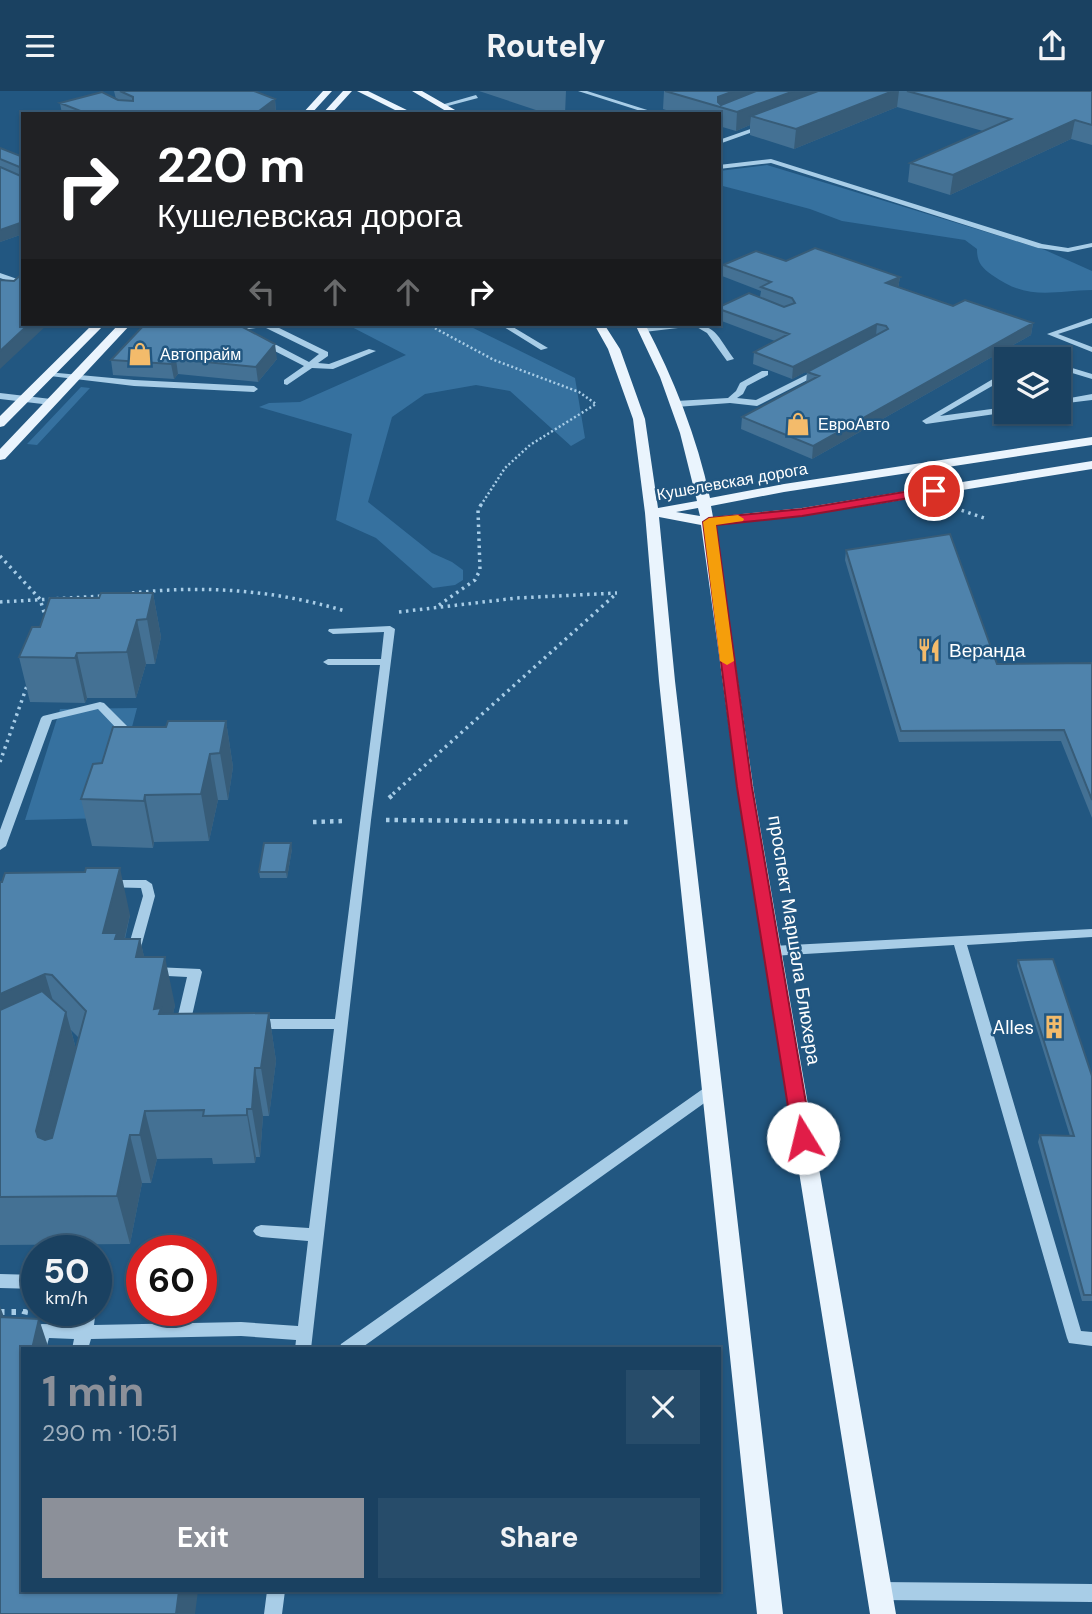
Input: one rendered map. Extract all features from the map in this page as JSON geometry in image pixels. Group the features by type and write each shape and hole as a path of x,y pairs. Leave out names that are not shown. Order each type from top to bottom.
{"main road":[{"path":"308,112 328,91"},
{"path":"328,112 348,91"},
{"path":"361,91 407,112"},
{"path":"416,91 455,112"},
{"path":"0,423 97,326"},
{"path":"0,456 123,326"},
{"path":"600,326 614,349 639,419 652,513 770,1614"},
{"name":"проспект Маршала Блюхера","path":"642,327 676,404 709,522 743,775 883,1614"},
{"name":"Кушелевская дорога","path":"652,513 705,502 1092,441"},
{"name":"Кушелевская дорога","path":"652,513 709,522 802,512 1092,465"}],"street":[{"path":"582,91 650,112"},
{"path":"444,105 476,97"},
{"path":"721,141 768,124"},
{"path":"721,133 735,137"},
{"path":"721,167 771,161 1041,246 1068,250 1090,248"},
{"path":"0,275 21,282"},
{"path":"1092,320 1051,334 1092,350"},
{"path":"229,326 254,326"},
{"path":"269,326 325,354 288,382"},
{"path":"506,326 544,348"},
{"path":"642,327 660,326"},
{"path":"700,326 710,331 730,359"},
{"path":"242,328 246,333 309,365 330,367 372,351"},
{"path":"676,404 730,400 757,403 834,364"},
{"path":"1071,370 1092,377"},
{"path":"730,400 740,392 743,385 765,373"},
{"path":"50,374 254,389"},
{"path":"994,382 926,421 994,412"},
{"path":"0,396 51,402"},
{"path":"1071,400 1092,397"},
{"path":"38,1347 42,1331 247,1329 304,1342 340,1024 390,629 333,631"},
{"path":"328,662 384,661"},
{"path":"0,846 47,718 100,705 124,729 117,754"},
{"path":"97,884 146,884 149,896 136,972 195,972 184,1024 197,1024"},
{"path":"772,951 1092,933"},
{"path":"960,940 1075,1338 1092,1339"},
{"path":"239,1024 340,1024"},
{"path":"350,1347 712,1090"},
{"path":"261,1231 316,1235"},
{"path":"0,1281 21,1282"},
{"path":"80,1347 85,1326"},
{"path":"879,1591 1092,1593"},
{"path":"273,1614 276,1592"}],"path":[{"path":"431,326 494,360 579,392 596,404 530,445 505,468 478,510 480,571 475,580 437,606"},
{"path":"948,505 984,518"},
{"path":"0,556 40,599 48,624"},
{"path":"123,595 157,590 230,590 349,612"},
{"path":"365,820 617,593 517,598 389,614"},
{"path":"0,602 110,595"},
{"path":"0,762 32,672"},
{"path":"313,822 630,822"}],"shaded area":[{"path":"767,165 1045,250 1092,271 1092,290 1041,293 1017,288 985,269 980,264 977,249 965,240 842,221 810,209 721,186 721,171"},
{"path":"350,326 469,326 575,378 585,438 571,446 510,391 476,385 425,394 392,417 368,502 432,553 463,570 463,580 455,585 433,588 376,538 336,520 352,434 259,407 269,403 300,402 406,355"},
{"path":"81,387 90,388 37,445 27,444"},
{"path":"137,708 108,818 25,820 60,709"}],"building":[{"path":"120,91 254,91 275,99 258,112 83,112 60,103 102,92 118,100 133,101 133,97"},
{"path":"665,91 734,91 718,97 721,105 756,91 794,91 737,112"},
{"path":"818,91 893,91 796,129 751,116"},
{"path":"907,91 1092,91 1092,125 1075,120 953,175 910,163 1011,119"},
{"path":"0,148 21,156 21,168 0,159"},
{"path":"0,167 21,176 21,223 0,230"},
{"path":"815,248 900,277 886,283 953,306 965,300 1033,323 813,446 742,417 819,376 807,372 888,329 877,324 793,367 754,352 789,334 721,310 721,306 749,293 784,307 795,303 792,298 761,287 771,282 723,265 756,251 786,261"},
{"path":"21,275 21,326 27,326 0,351 0,280 14,281"},
{"path":"143,326 241,326 275,344 256,367 176,359 171,364 111,360"},
{"name":"Веранда","path":"950,534 997,664 1092,663 1092,800 1064,730 901,731 846,550"},
{"path":"101,593 153,593 147,619 137,620 127,652 77,653 75,658 19,657 32,627 40,627 50,598 99,598"},
{"path":"168,721 226,721 220,753 210,754 201,794 145,795 144,801 81,799 93,764 102,763 113,727 166,727"},
{"path":"264,843 291,843 286,872 259,872"},
{"path":"86,868 120,868 103,933 117,933 115,939 140,939 136,957 165,957 154,1009 161,1008 159,1014 269,1013 261,1068 255,1068 252,1109 247,1109 247,1115 203,1116 204,1110 145,1111 140,1135 130,1135 117,1196 0,1197 0,1010 42,991 66,1012 36,1131 38,1137 45,1140 52,1138 86,1011 52,975 45,974 0,994 0,882 5,873 85,872"},
{"path":"1053,959 1092,1076 1092,1295 1084,1295 1040,1135 1074,1136 1018,960"},
{"path":"0,1317 21,1318 21,1326 37,1326 32,1347 21,1347 21,1592 179,1592 176,1614 0,1614"}],"slow traffic":[{"path":"727,661 709,522 738,519"}],"place":[{"name":"Автопрайм","path":"140,354"},
{"name":"ЕвроАвто","path":"798,424"},
{"name":"Веранда","path":"929,650"},
{"name":"Alles","path":"1054,1027"}],"route":[{"path":"803,1138 745,787 709,522 802,512 934,491"}]}
